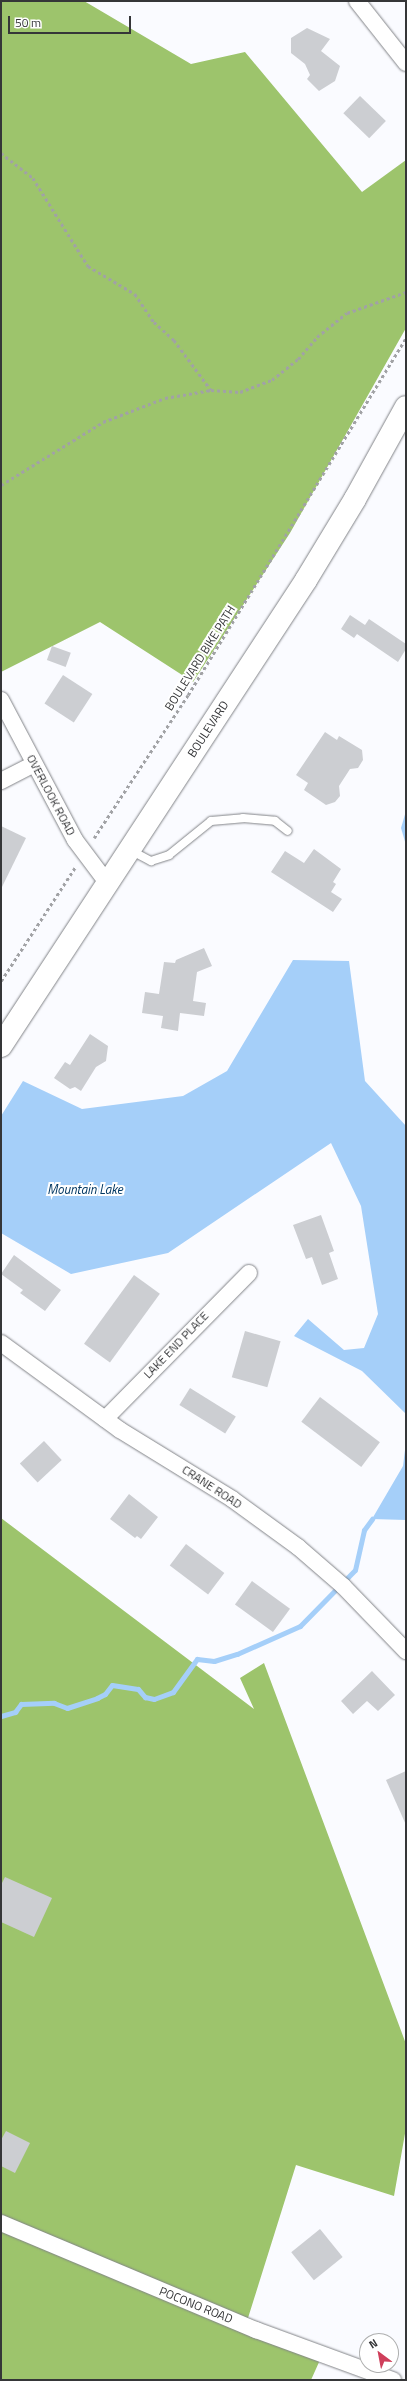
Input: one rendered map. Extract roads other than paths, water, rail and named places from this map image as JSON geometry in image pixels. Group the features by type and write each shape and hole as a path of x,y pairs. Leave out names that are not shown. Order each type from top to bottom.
{"main road":[{"name":"BOULEVARD","path":"1,1046 306,580 355,499 406,407"}],"street":[{"path":"357,1 406,63"},
{"name":"OVERLOOK ROAD","path":"1,700 34,764 84,854 108,884"},
{"path":"1,781 34,764"},
{"name":"LAKE END PLACE","path":"105,1419 249,1273"},
{"name":"CRANE ROAD","path":"1,1343 105,1419 248,1510 338,1581 406,1651"},
{"name":"POCONO ROAD","path":"1,2223 256,2330 393,2380"}],"lane":[{"path":"129,850 151,861 169,855 211,821 243,818 275,821 288,831"}],"water":[{"path":"406,811 406,845 401,828"},
{"name":"Mountain Lake","path":"293,960 349,961 365,1081 406,1126 406,1414 362,1371 294,1336 308,1319 344,1350 364,1348 378,1314 361,1206 331,1143 168,1253 71,1274 1,1233 1,1116 23,1081 82,1109 183,1096 227,1071"},
{"path":"406,1442 406,1520 372,1519 403,1466"}],"waterway":[{"path":"1,1716 15,1712 21,1704 54,1703 67,1708 105,1694 112,1685 138,1689 145,1697 154,1699 173,1692 197,1659 214,1661 237,1654 300,1626 355,1570 364,1530 372,1519"}]}
